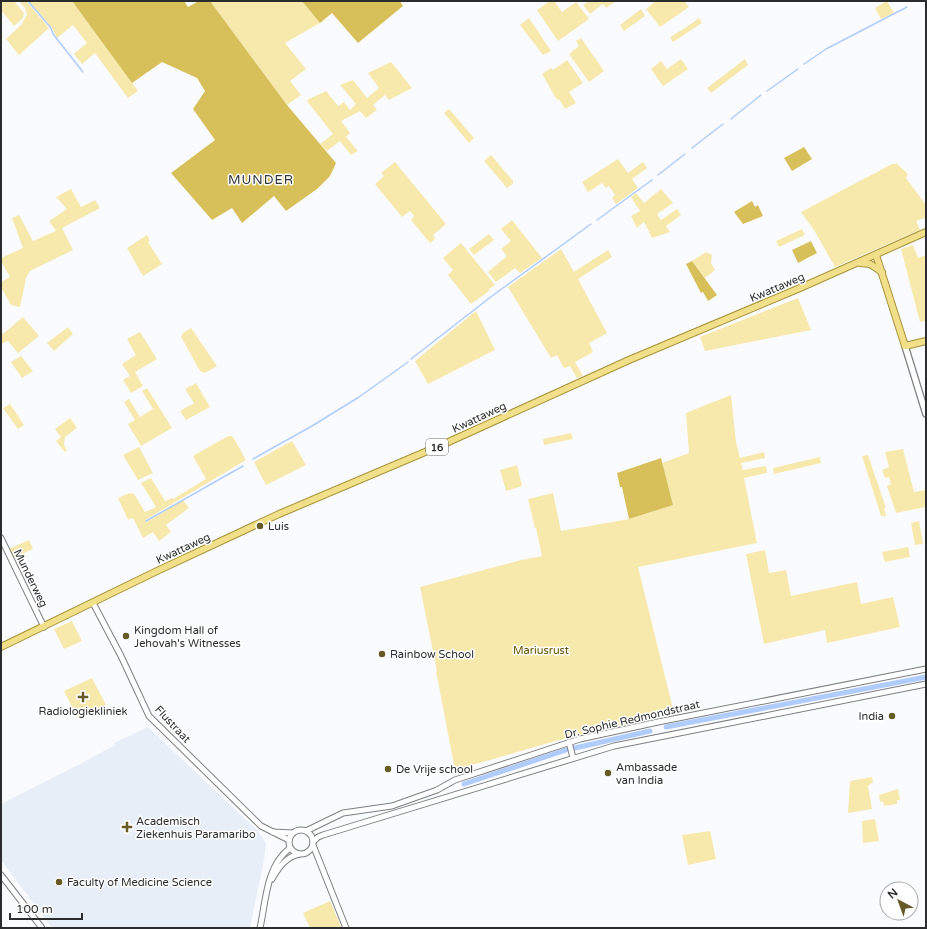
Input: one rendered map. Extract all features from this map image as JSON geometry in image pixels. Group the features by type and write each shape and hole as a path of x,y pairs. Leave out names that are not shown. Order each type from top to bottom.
{"main road":[{"name":"Kwattaweg","path":"1,647 157,571 279,514 444,444 629,360 800,288 926,232"},
{"path":"876,255 926,414"},
{"path":"854,264 870,264 882,272"},
{"path":"905,346 926,341"}],"street":[{"name":"Munderweg","path":"1,538 44,627"},
{"name":"Flustraat","path":"93,603 121,656 149,716 261,826 289,840"},
{"name":"Dr. Sophie Redmondstraat","path":"306,831 343,813 392,806 436,790 455,780 569,742 658,722 926,670"},
{"name":"Dr. Sophie Redmondstraat","path":"313,844 320,836 614,746 926,684"},
{"path":"569,742 573,758"},
{"path":"272,832 294,833 306,831 310,835 320,866 346,928"},
{"path":"294,833 289,840 290,848 295,853 306,854 313,858 320,866"},
{"path":"306,854 313,844"},
{"path":"260,928 269,885 276,863 290,848"},
{"path":"269,885 280,866 288,859 299,854"},
{"path":"1,875 42,928"}],"shaded area":[{"path":"72,1 184,1 188,7 199,1 210,1 287,105 336,163 330,176 317,189 286,211 274,196 242,223 232,208 212,220 171,173 215,140 193,109 205,91 197,78 162,62 132,83"},
{"path":"302,1 400,1 403,6 358,43 332,13 320,23"},
{"path":"804,147 812,159 792,171 784,158"},
{"path":"752,201 755,207 758,205 763,216 743,224 734,212"},
{"path":"811,241 817,253 798,263 792,250"},
{"path":"692,261 717,295 708,301 703,292 701,293 686,264"},
{"path":"661,458 673,505 629,519 622,487 620,487 617,473"},
{"name":"Academisch Ziekenhuis Paramaribo","path":"148,727 259,832 266,843 250,928 52,928 1,860 1,804 82,763 115,745 114,743"}],"green space":[{"path":"1,1 14,1 24,13 23,18 14,26 1,10"},
{"path":"19,1 26,1 49,28 19,55 6,39 21,25 27,15 25,8"},
{"path":"29,1 72,1 138,91 128,98 95,53 82,64 74,54 87,43 73,25 57,38 52,28"},
{"path":"210,1 302,1 320,23 285,43 306,69 290,81 301,95 287,105"},
{"path":"550,1 554,1 562,12 576,2 589,19 558,41 537,10"},
{"path":"589,1 616,1 606,8 603,4 590,14 583,5"},
{"path":"656,1 684,1 689,7 660,27 646,9"},
{"path":"887,1 894,13 881,19 875,8"},
{"path":"641,9 645,16 624,31 620,25"},
{"path":"529,18 551,51 543,55 520,25"},
{"path":"699,18 702,23 673,42 670,37"},
{"path":"581,38 604,71 589,82 569,54 579,46 576,41"},
{"path":"681,59 688,69 663,86 651,69 661,61 667,69"},
{"path":"745,59 748,65 711,93 707,88"},
{"path":"567,60 583,83 569,92 576,103 565,109 559,99 557,100 542,74 551,68 553,70"},
{"path":"391,62 412,88 389,100 385,95 373,105 377,110 366,118 360,111 341,121 350,133 346,137 358,151 351,155 340,141 327,151 320,144 333,134 307,100 326,91 338,106 344,102 350,110 356,104 340,85 353,80 367,98 379,88 368,73"},
{"path":"449,109 474,138 469,143 444,113"},
{"path":"491,155 513,181 513,184 507,188 484,161"},
{"path":"618,159 628,173 643,162 647,168 632,179 638,188 616,204 612,198 615,195 609,186 606,188 602,183 588,192 582,182"},
{"path":"395,162 446,224 433,235 435,239 430,243 411,220 414,216 410,211 402,217 375,184 384,176 381,173"},
{"path":"892,164 897,164 908,174 906,178 926,205 926,222 924,218 916,221 920,230 835,267 814,230 801,212"},
{"path":"71,189 81,207 95,200 100,208 62,228 73,250 30,271 26,278 20,307 11,305 1,287 1,282 10,277 1,261 1,258 23,248 12,218 19,215 33,241 56,231 49,221 67,209 56,197"},
{"path":"661,189 673,203 657,214 661,220 677,209 681,215 666,226 670,232 652,238 644,222 637,228 631,216 640,211 631,197 636,193 644,203"},
{"path":"512,220 542,258 520,273 515,268 496,282 488,272 507,256 501,249 511,241 501,229"},
{"path":"802,229 805,235 779,247 776,241"},
{"path":"489,234 494,240 474,255 469,249"},
{"path":"147,235 150,241 148,242 162,264 143,276 127,248"},
{"path":"461,243 495,285 471,304 448,275 453,270 443,258"},
{"path":"913,245 918,258 926,255 926,321 920,322 901,249"},
{"path":"561,249 574,272 608,250 612,257 578,279 607,333 589,343 593,352 575,362 583,376 577,378 570,366 564,368 557,355 551,358 508,287"},
{"path":"706,252 712,255 711,263 715,270 705,278 692,261"},
{"path":"798,298 811,330 705,351 700,337"},
{"path":"476,311 495,350 428,384 415,361"},
{"path":"23,317 39,336 18,353 8,341 1,344 1,332 3,334"},
{"path":"68,327 73,334 54,351 47,343"},
{"path":"191,328 217,366 205,373 200,371 181,337 183,333"},
{"path":"140,332 157,359 135,372 143,386 131,393 123,380 130,376 122,364 136,355 127,339"},
{"path":"21,356 33,371 22,378 11,362"},
{"path":"196,383 210,407 186,420 180,411 194,403 185,389"},
{"path":"147,388 172,428 141,446 128,424 135,420 124,402 129,399 140,417 153,409 142,391"},
{"name":"Mariusrust","path":"731,395 736,442 740,458 764,452 765,458 741,463 743,470 766,466 767,473 744,478 757,543 638,567 674,713 559,740 455,770 420,587 521,560 542,556 528,499 553,493 561,531 629,519 673,505 662,463 689,453 686,413"},
{"path":"10,404 24,425 18,429 3,408"},
{"path":"70,418 77,428 65,437 64,445 67,451 65,452 56,441 61,437 55,429"},
{"path":"571,433 573,439 544,445 543,439"},
{"path":"228,436 233,437 246,460 145,520 147,522 183,500 189,508 166,525 171,532 159,541 153,532 143,538 133,518 128,520 118,498 129,493 134,494 145,512 156,507 141,483 151,478 165,501 172,498 173,499 206,479 193,456"},
{"path":"292,441 306,465 266,485 254,462"},
{"path":"139,447 153,473 138,480 123,455"},
{"path":"903,449 914,492 926,490 926,507 896,513 887,486 891,484 889,477 885,478 882,470 889,467 885,452"},
{"path":"868,455 886,508 884,508 886,516 881,516 862,456"},
{"path":"820,457 821,463 774,474 773,468"},
{"path":"517,465 522,486 506,491 500,470"},
{"path":"919,521 923,544 915,545 911,523"},
{"path":"29,540 33,549 13,558 9,549"},
{"path":"908,547 910,557 885,562 882,552"},
{"path":"765,550 769,573 786,570 791,596 857,582 861,604 893,597 900,627 827,643 825,630 764,644 746,554"},
{"path":"72,621 82,641 64,649 54,629"},
{"name":"Radiologiekliniek","path":"92,678 106,705 86,713 87,715 78,719 64,691"},
{"path":"872,777 873,782 868,786 872,809 848,813 850,781"},
{"path":"898,789 900,800 897,800 897,804 884,806 883,801 880,802 879,795"},
{"path":"875,819 879,841 863,843 862,821"},
{"path":"710,831 716,859 688,865 682,835"},
{"path":"330,901 341,927 310,928 303,913"}],"waterway":[{"path":"28,1 51,28 53,34 83,72"},
{"path":"804,64 826,49 907,7"},
{"path":"767,91 798,69"},
{"path":"731,119 761,95"},
{"path":"692,148 723,124"},
{"path":"658,175 685,154"},
{"path":"597,220 652,180"},
{"path":"411,359 492,296 591,224"},
{"path":"253,459 312,426 359,397 408,362"},
{"path":"146,521 243,466"},
{"path":"666,727 926,677"},
{"path":"575,748 650,731"},
{"path":"464,784 566,750"}],"place":[{"name":"Luis","path":"260,526"},
{"name":"Kingdom Hall of Jehovah's Witnesses","path":"126,636"},
{"name":"Rainbow School","path":"382,654"},
{"name":"Radiologiekliniek","path":"83,697"},
{"name":"India","path":"892,716"},
{"name":"De Vrije school","path":"388,769"},
{"name":"Ambassade van India","path":"608,773"},
{"name":"Academisch Ziekenhuis Paramaribo","path":"127,827"},
{"name":"Faculty of Medicine Science","path":"59,882"}],"district":[{"name":"MUNDER","path":"261,179"}]}
